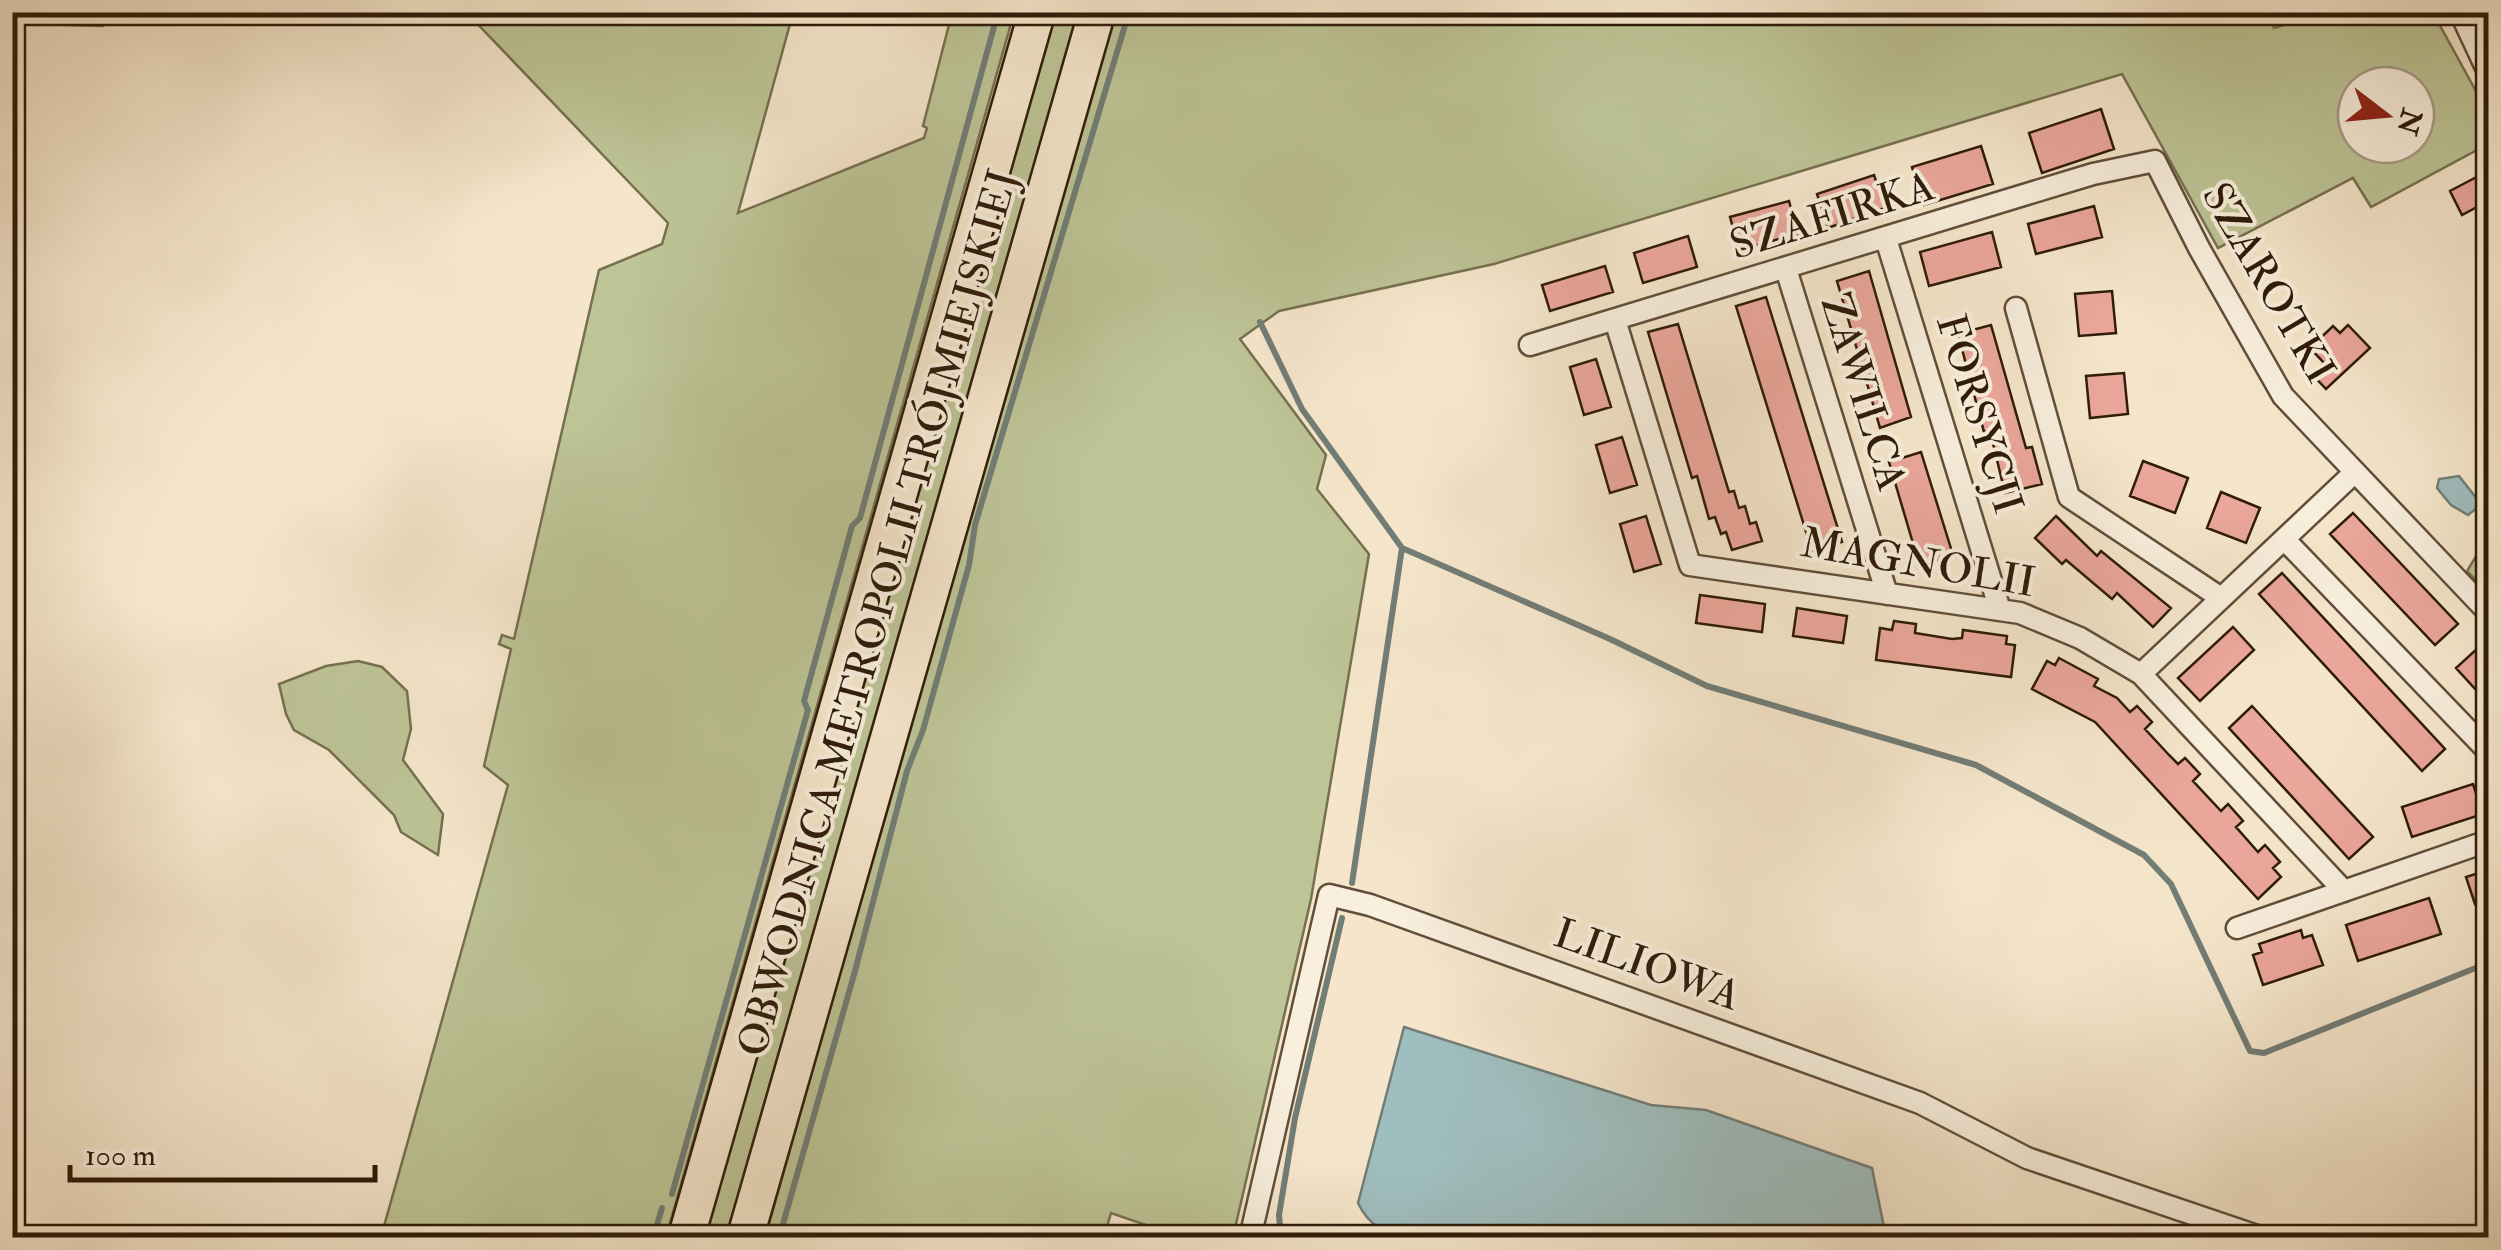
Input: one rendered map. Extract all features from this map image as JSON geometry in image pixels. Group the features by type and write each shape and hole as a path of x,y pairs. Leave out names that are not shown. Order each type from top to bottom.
{"highway":[{"name":"OBWODNICA METROPOLII TRÓJMIEJSKIEJ","path":"686,1238 1037,12"},
{"name":"OBWODNICA METROPOLII TRÓJMIEJSKIEJ","path":"746,1238 1098,12"}],"street":[{"path":"2460,12 2488,72"},
{"name":"SZAFIRKA","path":"1530,345 2093,174 2155,161"},
{"name":"SZAROTKI","path":"2155,161 2283,396 2488,612"},
{"name":"FORSYCJI","path":"1886,239 2000,610"},
{"name":"ZAWILCA","path":"1786,269 1887,594"},
{"path":"2016,308 2069,497 2221,598"},
{"name":"MAGNOLII","path":"1615,320 1690,565 2000,610 2044,621 2141,674 2344,891"},
{"path":"2141,674 2355,472"},
{"path":"2284,539 2488,751"},
{"path":"2237,928 2488,841"},
{"name":"LILIOWA","path":"1250,1238 1329,895 1370,904 1920,1103 2028,1158 2264,1238"}],"green space":[{"path":"2266,12 2274,28 2324,13 2433,13 2488,113 2488,144 2371,207 2353,178 2218,248 2122,74 1494,264 1279,311 1240,339 1326,455 1317,489 1369,554 1311,899 1233,1237 1181,1237 1111,1213 1104,1237 765,1238 1112,13"},
{"path":"56,13 103,13 103,26 66,25"},
{"path":"467,13 793,13 738,213 924,138 927,128 923,126 952,13 1014,13 666,1237 381,1237 508,785 484,766 511,649 499,644 502,635 514,639 599,270 662,244 668,223"},
{"path":"1045,13 1080,13 733,1237 698,1238"},
{"path":"2488,537 2488,593 2467,571"},
{"path":"358,661 382,667 407,691 411,729 403,760 443,814 438,855 401,832 394,815 329,750 294,730 286,714 279,684 326,666"}],"water":[{"path":"2459,476 2477,499 2477,508 2468,515 2451,505 2437,488 2439,479"},
{"path":"1404,1027 1651,1105 1706,1110 1872,1168 1886,1237 1414,1238 1380,1228 1368,1219 1358,1203"}],"building":[{"path":"2101,109 2114,149 2042,173 2029,133"},
{"path":"1981,146 1993,184 1924,205 1912,167"},
{"path":"2488,171 2488,201 2462,215 2450,191"},
{"path":"1874,175 1885,208 1828,228 1817,194"},
{"path":"1789,201 1798,234 1739,250 1730,217"},
{"path":"2094,206 2102,237 2036,254 2028,224"},
{"path":"1992,232 2001,267 1929,286 1920,252"},
{"path":"1688,236 1697,267 1643,283 1634,253"},
{"path":"1605,266 1613,292 1550,311 1542,285"},
{"path":"1869,271 1911,417 1880,428 1837,281"},
{"path":"2112,291 2116,333 2079,336 2075,294"},
{"path":"1766,297 1842,542 1812,551 1736,306"},
{"path":"1678,324 1729,492 1734,491 1739,508 1745,506 1750,524 1756,522 1762,541 1732,550 1715,517 1709,519 1697,476 1692,478 1648,332"},
{"path":"1991,325 2026,448 2032,447 2042,484 2005,493 1990,431 1984,432 1958,334"},
{"path":"2348,325 2370,348 2326,389 2312,374 2324,363 2310,348 2333,326 2340,333"},
{"path":"1596,359 1611,407 1584,415 1570,367"},
{"path":"2124,373 2128,414 2090,418 2086,376"},
{"path":"1622,437 1637,485 1610,493 1596,445"},
{"path":"1921,452 1953,555 1920,567 1889,462"},
{"path":"2143,461 2188,478 2175,513 2130,496"},
{"path":"2221,492 2260,508 2246,543 2207,528"},
{"path":"2353,513 2458,624 2435,645 2330,534"},
{"path":"1646,516 1661,564 1634,572 1620,524"},
{"path":"2056,516 2097,556 2101,551 2171,608 2153,627 2117,593 2112,599 2066,560 2062,564 2035,538"},
{"path":"2282,573 2445,749 2422,771 2259,594"},
{"path":"1700,595 1765,604 1762,632 1696,623"},
{"path":"1797,608 1847,616 1843,643 1793,636"},
{"path":"1894,621 1916,624 1915,633 1952,639 1962,638 1963,630 2007,636 2006,644 2015,645 2011,677 1876,660 1880,628 1892,630"},
{"path":"2233,627 2254,650 2200,701 2178,678"},
{"path":"2479,647 2488,657 2488,703 2456,668"},
{"path":"2059,658 2098,679 2094,686 2117,698 2130,712 2137,706 2152,722 2145,729 2178,764 2185,758 2200,774 2193,781 2221,811 2228,804 2243,821 2236,827 2258,852 2265,845 2280,862 2273,868 2281,877 2258,899 2095,722 2032,689 2047,661 2055,665"},
{"path":"2252,706 2373,837 2349,859 2229,728"},
{"path":"2473,784 2483,814 2412,837 2402,807"},
{"path":"2488,870 2488,899 2475,904 2466,877"},
{"path":"2429,898 2441,934 2358,961 2346,925"},
{"path":"2301,930 2303,938 2312,935 2323,965 2263,985 2253,955 2262,952 2259,944"}],"waterway":[{"path":"672,1194 808,710 804,701 852,526 860,518 998,12"},
{"path":"779,1238 907,771 923,730 969,565 975,525 1129,12"},
{"path":"1260,322 1302,409 1402,548 1352,883"},
{"path":"1402,548 1707,686 1976,765 2144,855 2171,884 2250,1051 2264,1053 2488,963"},
{"path":"1281,1238 1279,1215 1295,1118 1342,918"},
{"path":"653,1238 662,1208"}]}
